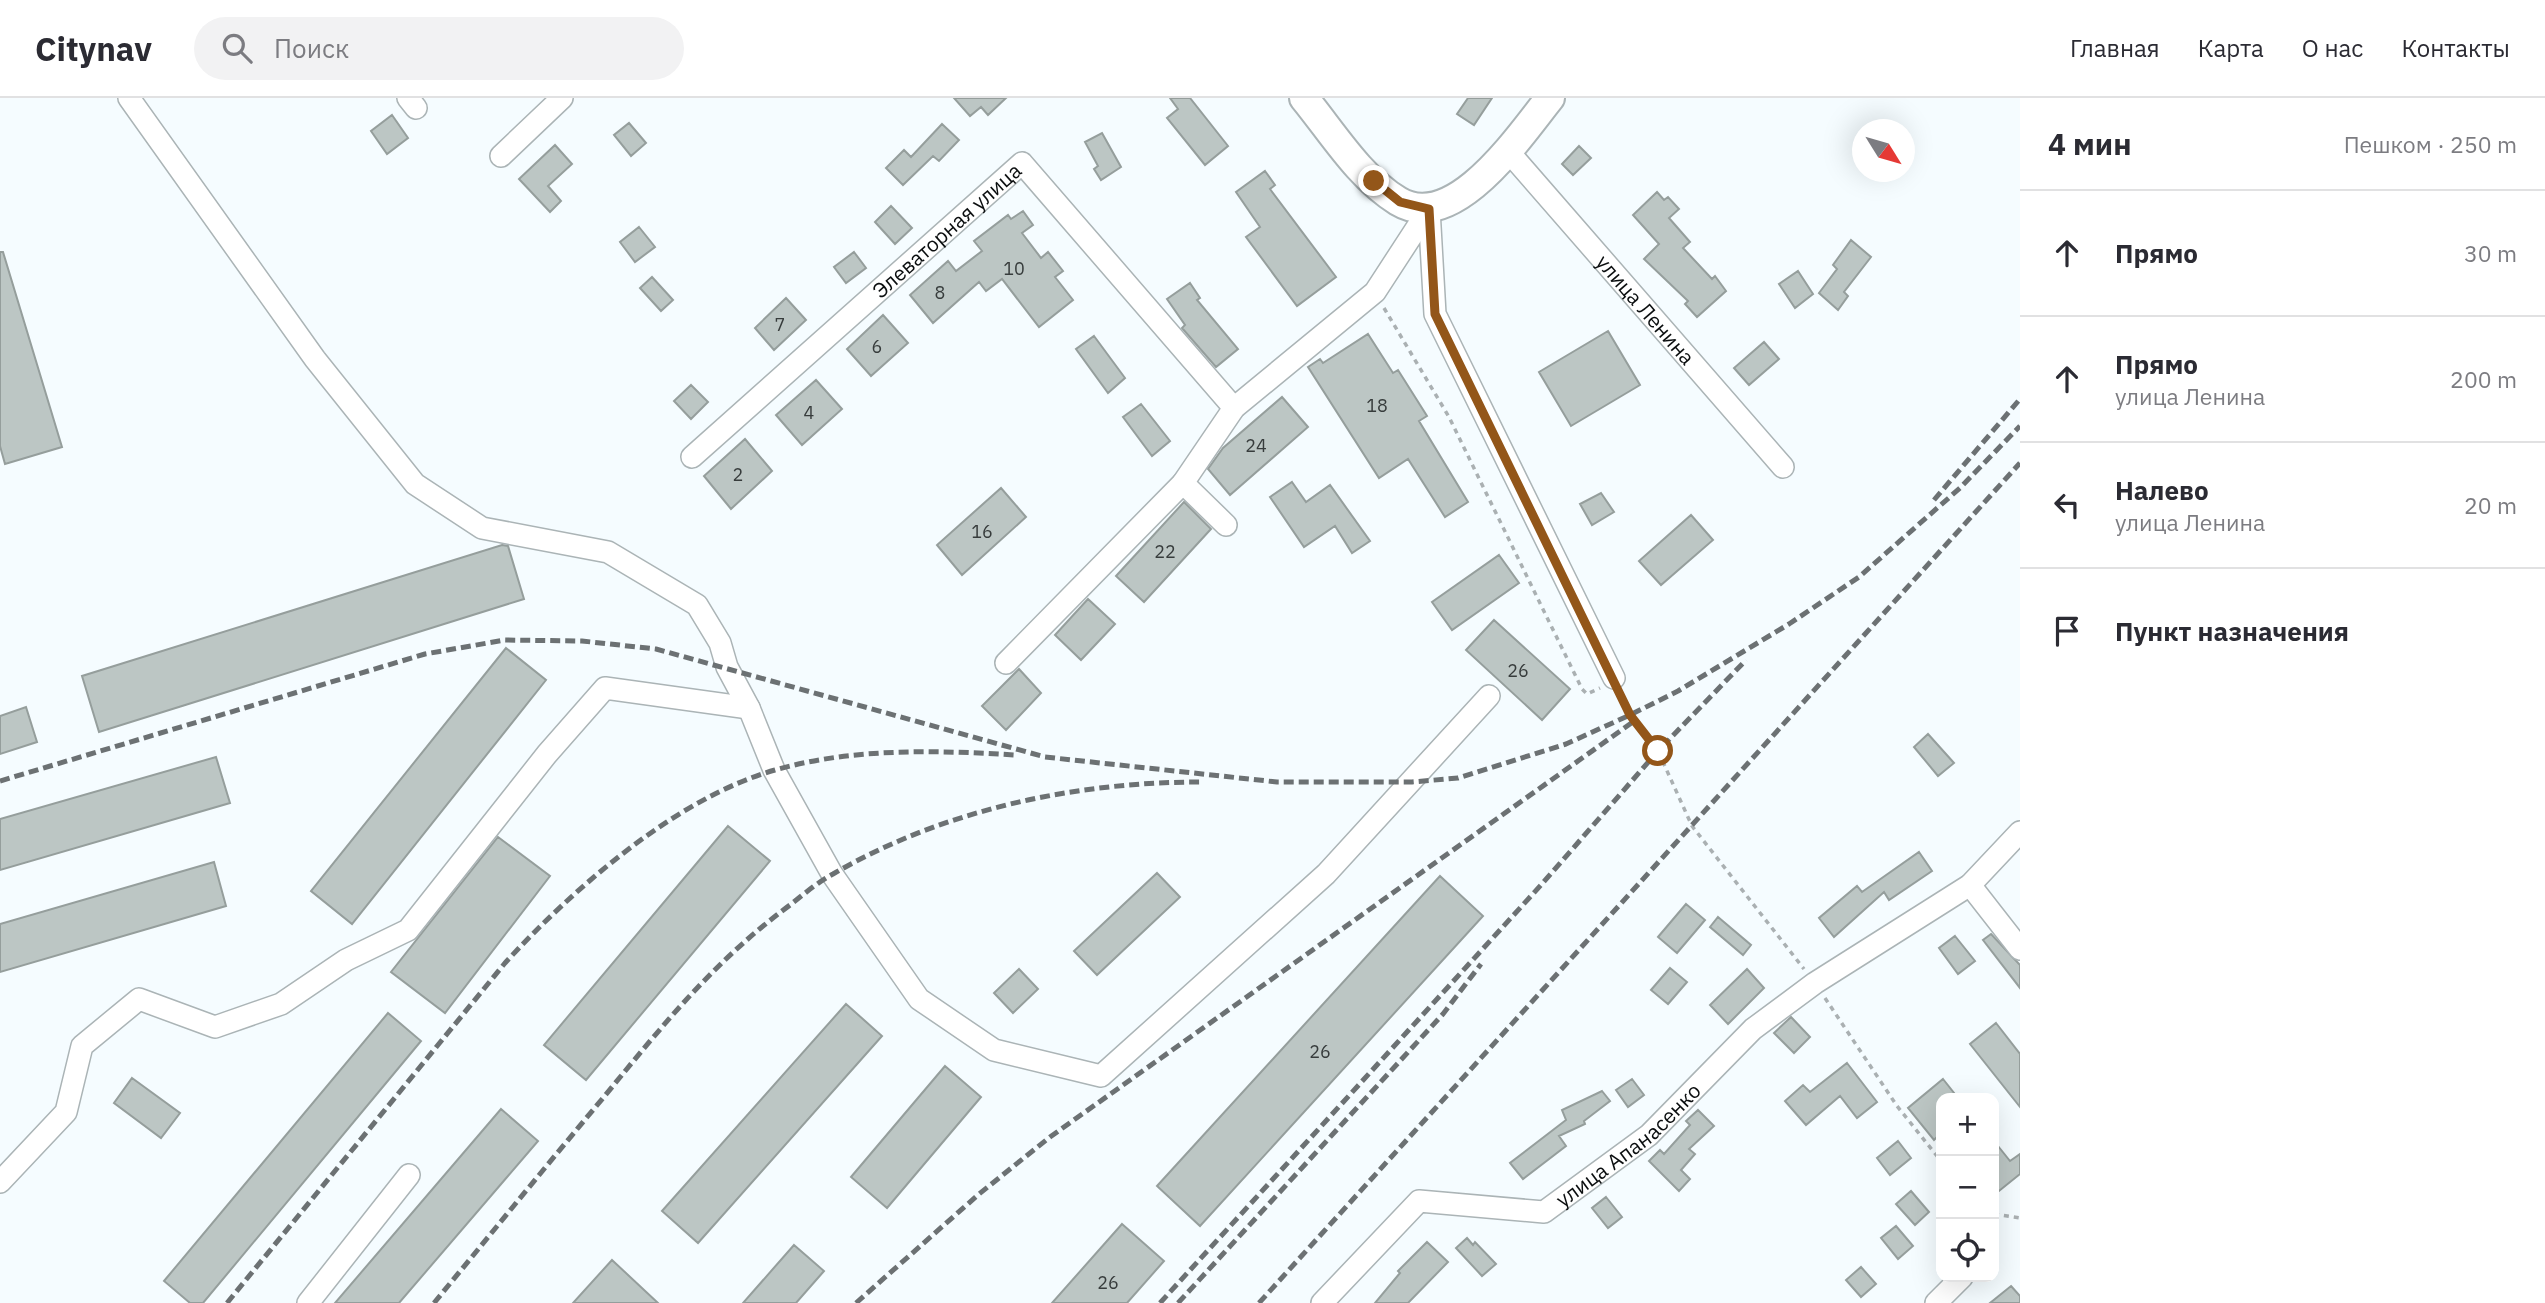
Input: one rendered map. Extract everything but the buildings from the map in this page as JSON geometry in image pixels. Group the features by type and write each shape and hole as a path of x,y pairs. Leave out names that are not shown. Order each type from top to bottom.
{"main road":[{"path":"1304,98 1374,181 1400,202 1429,209 1454,201 1508,151 1549,98"}],"street":[{"path":"129,98 315,359 415,485 482,528 608,552 697,605 720,643 727,667 749,708 774,770 832,874 919,999 994,1049 1101,1076 1326,873 1489,696"},
{"path":"501,156 562,98"},
{"name":"улица Ленина","path":"1508,151 1783,467"},
{"name":"Элеваторная улица","path":"692,457 1022,163 1234,408"},
{"path":"1006,663 1183,483 1234,408 1375,292 1429,209"},
{"path":"1429,209 1435,314 1614,678"},
{"path":"1183,483 1226,525"},
{"path":"0,1182 66,1112 82,1046 139,999 215,1027 281,1004 346,960 408,930 547,754 605,688 749,708"},
{"name":"улица Апанасенко","path":"1322,1303 1419,1201 1544,1212 1649,1135 1753,1029 1815,983 1970,885 2020,832"},
{"path":"1970,885 2020,949"},
{"path":"308,1303 410,1175"},
{"path":"1936,1303 1957,1282"}],"path":[{"path":"1375,292 1448,417 1582,689 1587,694 1594,692 1614,678 1630,715 1658,751 1692,826 1815,983 1897,1106 1937,1156"},
{"path":"1999,1215 2020,1219"}],"railway":[{"path":"1934,500 2020,399"},
{"path":"0,781 425,654 505,640 582,641 656,649 1045,757 1277,782 1412,782 1458,778 1566,744 1630,715 1678,691 1789,624 1859,577 1960,488 2020,426"},
{"path":"1259,1303 2020,463"},
{"path":"1160,1303 1541,885 1658,751 1746,660"},
{"path":"856,1303 979,1194 1050,1137 1637,719"},
{"path":"227,1303 505,963 562,906 628,849 701,802 738,783 775,770 834,758 894,752 1014,755"},
{"path":"434,1303 690,995 762,927 822,881 875,852 919,833 1010,804 1105,787 1200,782"},
{"path":"1178,1303 1443,1014 1481,964"}],"route":[{"path":"1374,181 1400,202 1429,209 1435,314 1630,715 1658,751"}]}
